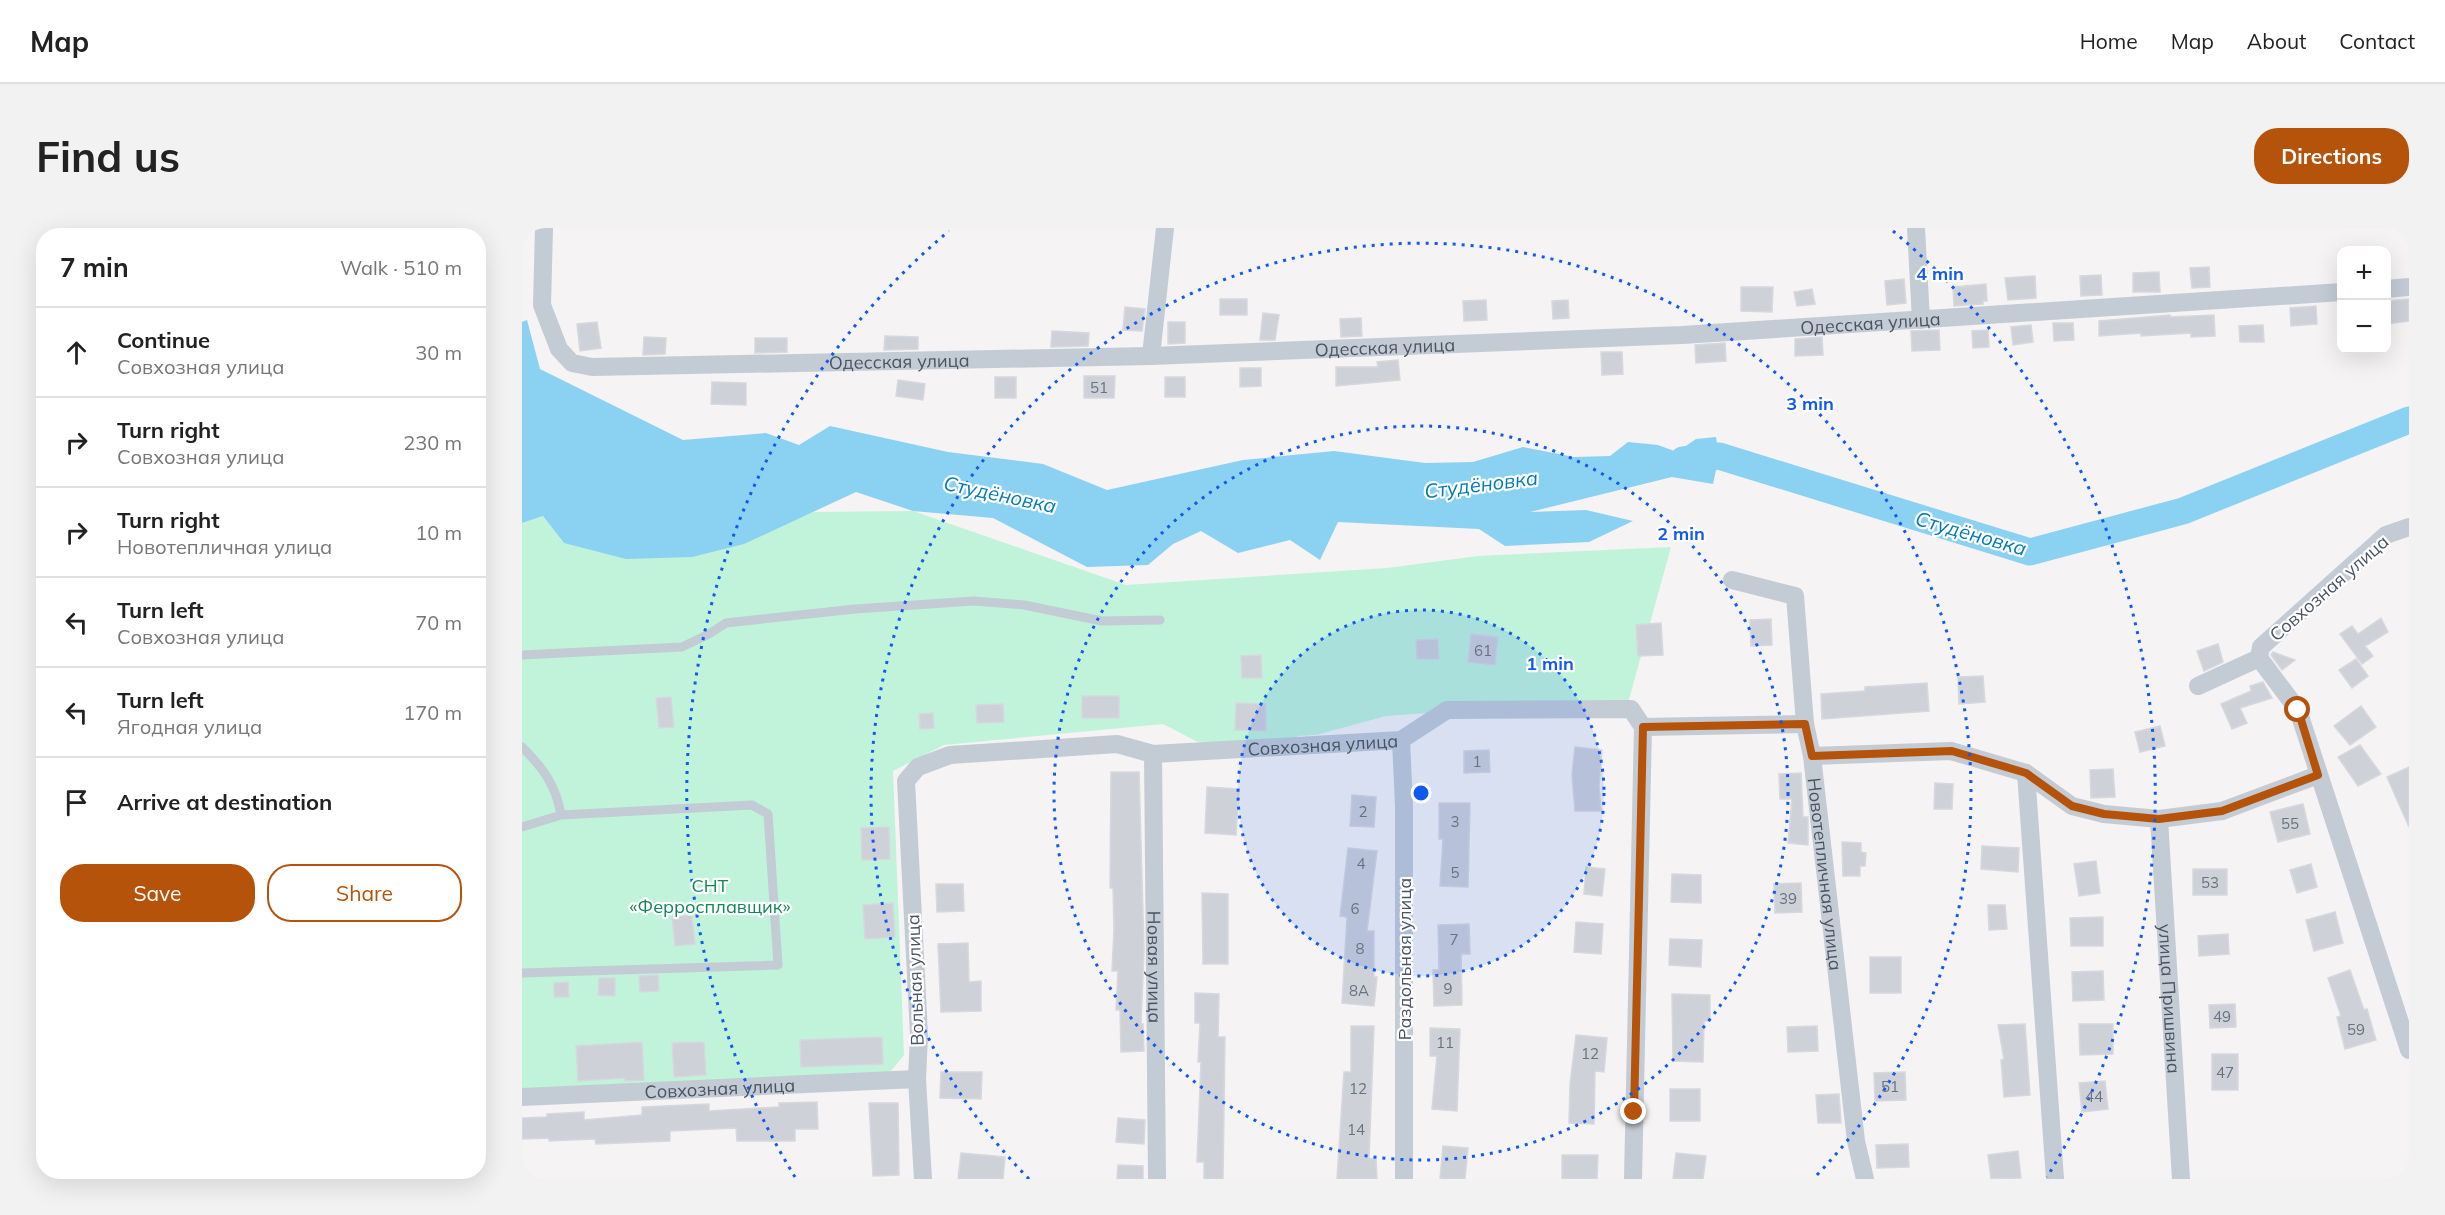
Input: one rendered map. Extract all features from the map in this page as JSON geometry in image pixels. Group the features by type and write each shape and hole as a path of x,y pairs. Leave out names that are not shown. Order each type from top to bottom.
{"street":[{"name":"Одесская улица","path":"544,228 542,305 559,349 572,363 592,367 1151,356 1682,335 2337,292"},
{"path":"1151,356 1165,228"},
{"path":"1916,228 1921,320"},
{"path":"2391,289 2409,287"},
{"name":"Совхозная улица","path":"2318,775 2298,710 2259,658 2261,647 2386,535 2409,527"},
{"name":"Новотепличная улица","path":"1732,580 1795,596 1805,724 1812,756 1856,1140 1865,1179"},
{"name":"Совхозная улица","path":"2198,686 2259,658"},
{"name":"Совхозная улица","path":"906,781 918,767 950,755 1117,744 1153,754 1401,740 1447,710 1631,709 1643,727"},
{"path":"1633,1179 1643,727 1805,724"},
{"name":"Раздольная улица","path":"1401,740 1404,817 1404,1179"},
{"path":"1812,756 1952,751 2026,773 2072,806 2104,814 2159,819 2222,811 2318,775 2409,1050"},
{"name":"Новая улица","path":"1153,754 1157,1179"},
{"path":"2026,773 2055,1179"},
{"name":"Вольная улица","path":"906,781 919,1035 917,1079 923,1179"},
{"name":"улица Пришвина","path":"2159,819 2181,1179"},
{"name":"Совхозная улица","path":"522,1097 585,1096 917,1079"}],"lane":[{"path":"522,655 682,646 709,634 726,623 855,609 974,601 1024,605 1102,621 1160,620"},
{"path":"522,747 545,771 558,794 561,815"},
{"path":"522,827 561,815 752,805 768,814 778,965 522,974"}],"green space":[{"name":"СНТ «Ферросплавщик»","path":"913,511 1126,585 1387,568 1478,556 1671,547 1628,703 1529,706 1386,716 1316,735 1298,736 1288,742 1198,742 1163,724 944,745 893,771 904,1055 886,1077 522,1091 522,523 543,516 564,543 716,551 814,512"}],"water":[{"path":"527,320 540,369 683,440 766,433 799,445 830,426 948,452 1043,464 1107,490 1243,460 1334,451 1425,463 1473,462 1523,447 1574,457 1610,456 1628,442 1658,445 1677,452 1696,439 1716,437 1719,456 1713,484 1672,477 1530,512 1586,510 1633,521 1589,542 1505,546 1479,529 1338,522 1320,560 1290,540 1238,553 1201,531 1173,544 1148,565 1087,567 993,518 913,511 856,492 744,544 692,557 626,559 564,543 543,516 522,523 522,322"}],"building":[{"path":"2209,267 2210,287 2192,288 2190,268"},
{"path":"2159,272 2160,292 2133,292 2133,273"},
{"path":"2101,275 2102,295 2081,296 2080,276"},
{"path":"2035,276 2036,298 2008,300 2005,278"},
{"path":"1904,279 1906,303 1887,305 1885,281"},
{"path":"1986,284 1987,301 1983,301 1983,304 1954,306 1953,287"},
{"path":"1741,287 1773,287 1772,312 1741,311"},
{"path":"1812,289 1815,304 1797,306 1794,292"},
{"path":"1220,299 1247,299 1247,315 1220,315"},
{"path":"2409,299 2409,321 2391,323 2391,301"},
{"path":"1486,300 1487,320 1464,321 1463,301"},
{"path":"1568,300 1569,318 1553,319 1552,301"},
{"path":"2316,306 2317,324 2291,326 2290,308"},
{"path":"1125,307 1145,309 1142,331 1123,330"},
{"path":"1263,313 1279,315 1275,340 1260,340"},
{"path":"2170,315 2170,317 2214,315 2215,336 2191,337 2191,333 2141,336 2141,333 2099,336 2099,321"},
{"path":"1361,318 1362,336 1341,337 1340,319"},
{"path":"597,322 601,348 580,351 577,324"},
{"path":"1168,322 1185,322 1185,343 1168,344"},
{"path":"2053,323 2073,323 2074,340 2054,341"},
{"path":"2031,325 2033,342 2013,345 2011,327"},
{"path":"2263,325 2264,342 2240,342 2239,326"},
{"path":"1939,330 1940,350 1912,351 1911,331"},
{"path":"1988,330 1989,347 1973,348 1972,331"},
{"path":"1052,331 1089,333 1088,346 1051,347"},
{"path":"885,336 918,337 918,349 884,350"},
{"path":"644,337 666,338 665,354 643,355"},
{"path":"1822,337 1823,355 1795,356 1795,339"},
{"path":"755,338 787,338 787,352 755,353"},
{"path":"1725,343 1726,361 1696,363 1695,345"},
{"path":"1601,352 1622,352 1623,374 1602,375"},
{"path":"1398,360 1400,380 1336,386 1336,367 1378,367 1377,362"},
{"path":"1240,368 1261,368 1261,386 1240,387"},
{"path":"1084,376 1115,376 1114,398 1084,398"},
{"path":"995,377 1016,377 1016,398 995,398"},
{"path":"1165,377 1185,377 1185,397 1165,397"},
{"path":"898,380 925,384 923,400 896,396"},
{"path":"712,382 746,383 746,405 711,404"},
{"path":"2381,618 2388,632 2365,646 2373,656 2362,664 2340,634 2352,626 2358,634"},
{"path":"1771,619 1772,645 1751,646 1750,620"},
{"path":"1661,623 1663,655 1638,656 1636,625"},
{"path":"1471,634 1498,637 1495,665 1468,662"},
{"path":"1438,639 1439,659 1417,659 1416,640"},
{"path":"2218,644 2223,662 2204,671 2197,651"},
{"path":"2273,652 2295,660 2282,670 2271,655"},
{"path":"1261,655 1262,678 1242,678 1241,656"},
{"path":"2356,659 2368,676 2352,688 2339,670"},
{"path":"1983,676 1985,702 1959,704 1958,677"},
{"path":"2263,682 2272,698 2240,708 2247,723 2232,729 2221,704 2251,691 2250,686"},
{"path":"1927,683 1929,711 1822,719 1821,694 1865,691 1865,687"},
{"path":"1082,696 1119,696 1119,718 1082,718"},
{"path":"671,697 674,727 659,728 656,698"},
{"path":"1236,703 1266,704 1266,731 1235,730"},
{"path":"1003,704 1004,722 977,723 976,705"},
{"path":"2361,706 2376,727 2350,745 2334,726"},
{"path":"933,713 934,728 920,729 919,714"},
{"path":"2160,726 2165,746 2140,752 2135,732"},
{"path":"2360,745 2381,774 2358,786 2338,757"},
{"path":"1575,747 1602,750 1599,786 1601,811 1575,811 1572,775"},
{"path":"1489,750 1490,772 1464,773 1464,751"},
{"path":"2409,767 2409,827 2387,777"},
{"path":"2113,769 2115,797 2091,798 2090,770"},
{"path":"1111,772 1139,772 1144,950 1141,1024 1143,1024 1144,1051 1121,1052 1120,1010 1116,1010 1118,971 1112,971 1114,929 1113,888 1110,888"},
{"path":"1801,773 1803,817 1808,817 1808,845 1788,843 1792,799 1780,799 1779,774"},
{"path":"1935,783 1953,784 1952,809 1934,809"},
{"path":"1207,787 1239,789 1236,835 1205,833"},
{"path":"1352,795 1376,797 1374,827 1350,826"},
{"path":"1439,803 1470,803 1468,887 1440,886 1443,839 1439,839"},
{"path":"2303,804 2310,834 2278,842 2270,812"},
{"path":"889,827 890,859 862,860 861,828"},
{"path":"1842,842 1861,843 1861,852 1866,853 1865,866 1860,866 1860,876 1843,876"},
{"path":"1982,846 2019,848 2018,872 1981,869"},
{"path":"1348,848 1377,851 1367,931 1374,931 1374,977 1377,977 1374,1006 1342,1003 1347,917 1340,916"},
{"path":"2096,861 2100,893 2079,896 2074,864"},
{"path":"2311,864 2317,887 2297,893 2290,870"},
{"path":"1586,867 1605,869 1602,896 1584,894"},
{"path":"2193,869 2227,869 2227,895 2193,895"},
{"path":"1672,874 1701,875 1701,903 1671,902"},
{"path":"1801,883 1802,912 1775,913 1774,884"},
{"path":"936,884 963,884 964,911 937,912"},
{"path":"1202,893 1228,894 1228,964 1203,964"},
{"path":"893,903 895,937 865,939 863,905"},
{"path":"1988,905 2005,905 2007,929 1989,930"},
{"path":"2335,912 2343,943 2314,951 2306,920"},
{"path":"692,915 695,944 675,946 672,917"},
{"path":"2103,917 2103,946 2071,946 2070,918"},
{"path":"1576,922 1603,924 1601,954 1574,952"},
{"path":"1469,924 1470,954 1461,954 1462,1005 1434,1006 1433,970 1439,970 1438,925"},
{"path":"2228,934 2229,954 2199,956 2198,936"},
{"path":"1670,939 1702,940 1701,967 1669,965"},
{"path":"968,943 969,982 981,981 981,1011 941,1012 938,944"},
{"path":"1870,957 1901,957 1901,993 1870,993"},
{"path":"2350,970 2364,1010 2367,1009 2376,1040 2345,1049 2337,1017 2341,1016 2328,978"},
{"path":"2103,971 2104,1000 2073,1001 2072,972"},
{"path":"658,975 659,991 640,992 639,976"},
{"path":"599,978 615,978 615,996 598,995"},
{"path":"568,982 569,997 554,997 554,983"},
{"path":"1195,993 1219,994 1218,1037 1225,1037 1223,1179 1204,1179 1204,1162 1197,1162 1201,1062 1198,1062 1200,1023 1195,1023"},
{"path":"1672,994 1710,995 1710,1021 1704,1021 1703,1062 1673,1061"},
{"path":"2235,1004 2236,1027 2210,1028 2209,1005"},
{"path":"2025,1024 2030,1095 2004,1097 2001,1060 2004,1059 1998,1025"},
{"path":"2079,1024 2113,1024 2113,1054 2080,1055"},
{"path":"1351,1026 1374,1026 1369,1159 1376,1158 1377,1179 1337,1179 1344,1072 1351,1072"},
{"path":"1817,1026 1818,1051 1788,1052 1787,1027"},
{"path":"1430,1028 1460,1029 1457,1111 1432,1109 1437,1056 1430,1056"},
{"path":"1576,1035 1607,1038 1604,1072 1595,1071 1594,1124 1569,1123 1570,1084"},
{"path":"882,1037 883,1064 801,1067 800,1040"},
{"path":"642,1042 644,1080 625,1081 625,1078 578,1081 576,1046"},
{"path":"704,1042 706,1075 674,1077 672,1043"},
{"path":"2212,1054 2238,1054 2238,1090 2212,1090"},
{"path":"941,1072 982,1072 981,1099 940,1098"},
{"path":"1905,1072 1906,1100 1875,1101 1874,1073"},
{"path":"2105,1081 2108,1109 2082,1112 2079,1083"},
{"path":"1670,1089 1700,1089 1700,1121 1670,1121"},
{"path":"1839,1094 1841,1123 1818,1123 1816,1095"},
{"path":"817,1102 818,1129 795,1129 795,1141 737,1141 736,1128 670,1131 670,1141 596,1144 595,1139 549,1141 549,1138 522,1139 522,1118 547,1117 547,1114 584,1112 584,1120 642,1115 642,1107 709,1104 709,1111 779,1107 779,1103"},
{"path":"869,1103 898,1103 899,1175 873,1176"},
{"path":"1118,1118 1145,1120 1144,1144 1116,1142"},
{"path":"1908,1144 1909,1167 1877,1168 1876,1145"},
{"path":"1443,1146 1468,1148 1465,1179 1440,1179"},
{"path":"2018,1151 2021,1178 1991,1179 1988,1155"},
{"path":"961,1153 1005,1157 1003,1179 958,1179"},
{"path":"1676,1153 1706,1156 1703,1179 1673,1179"},
{"path":"1562,1155 1598,1155 1597,1179 1562,1179"},
{"path":"1118,1165 1143,1166 1143,1179 1117,1179"}],"waterway":[{"name":"Студёновка","path":"1683,460 1719,456 2030,552 2183,511 2409,420"}],"route":[{"path":"1634,1112 1643,727 1805,724 1812,756 1952,751 2026,773 2072,806 2104,814 2159,819 2222,811 2318,775 2298,710"}]}
